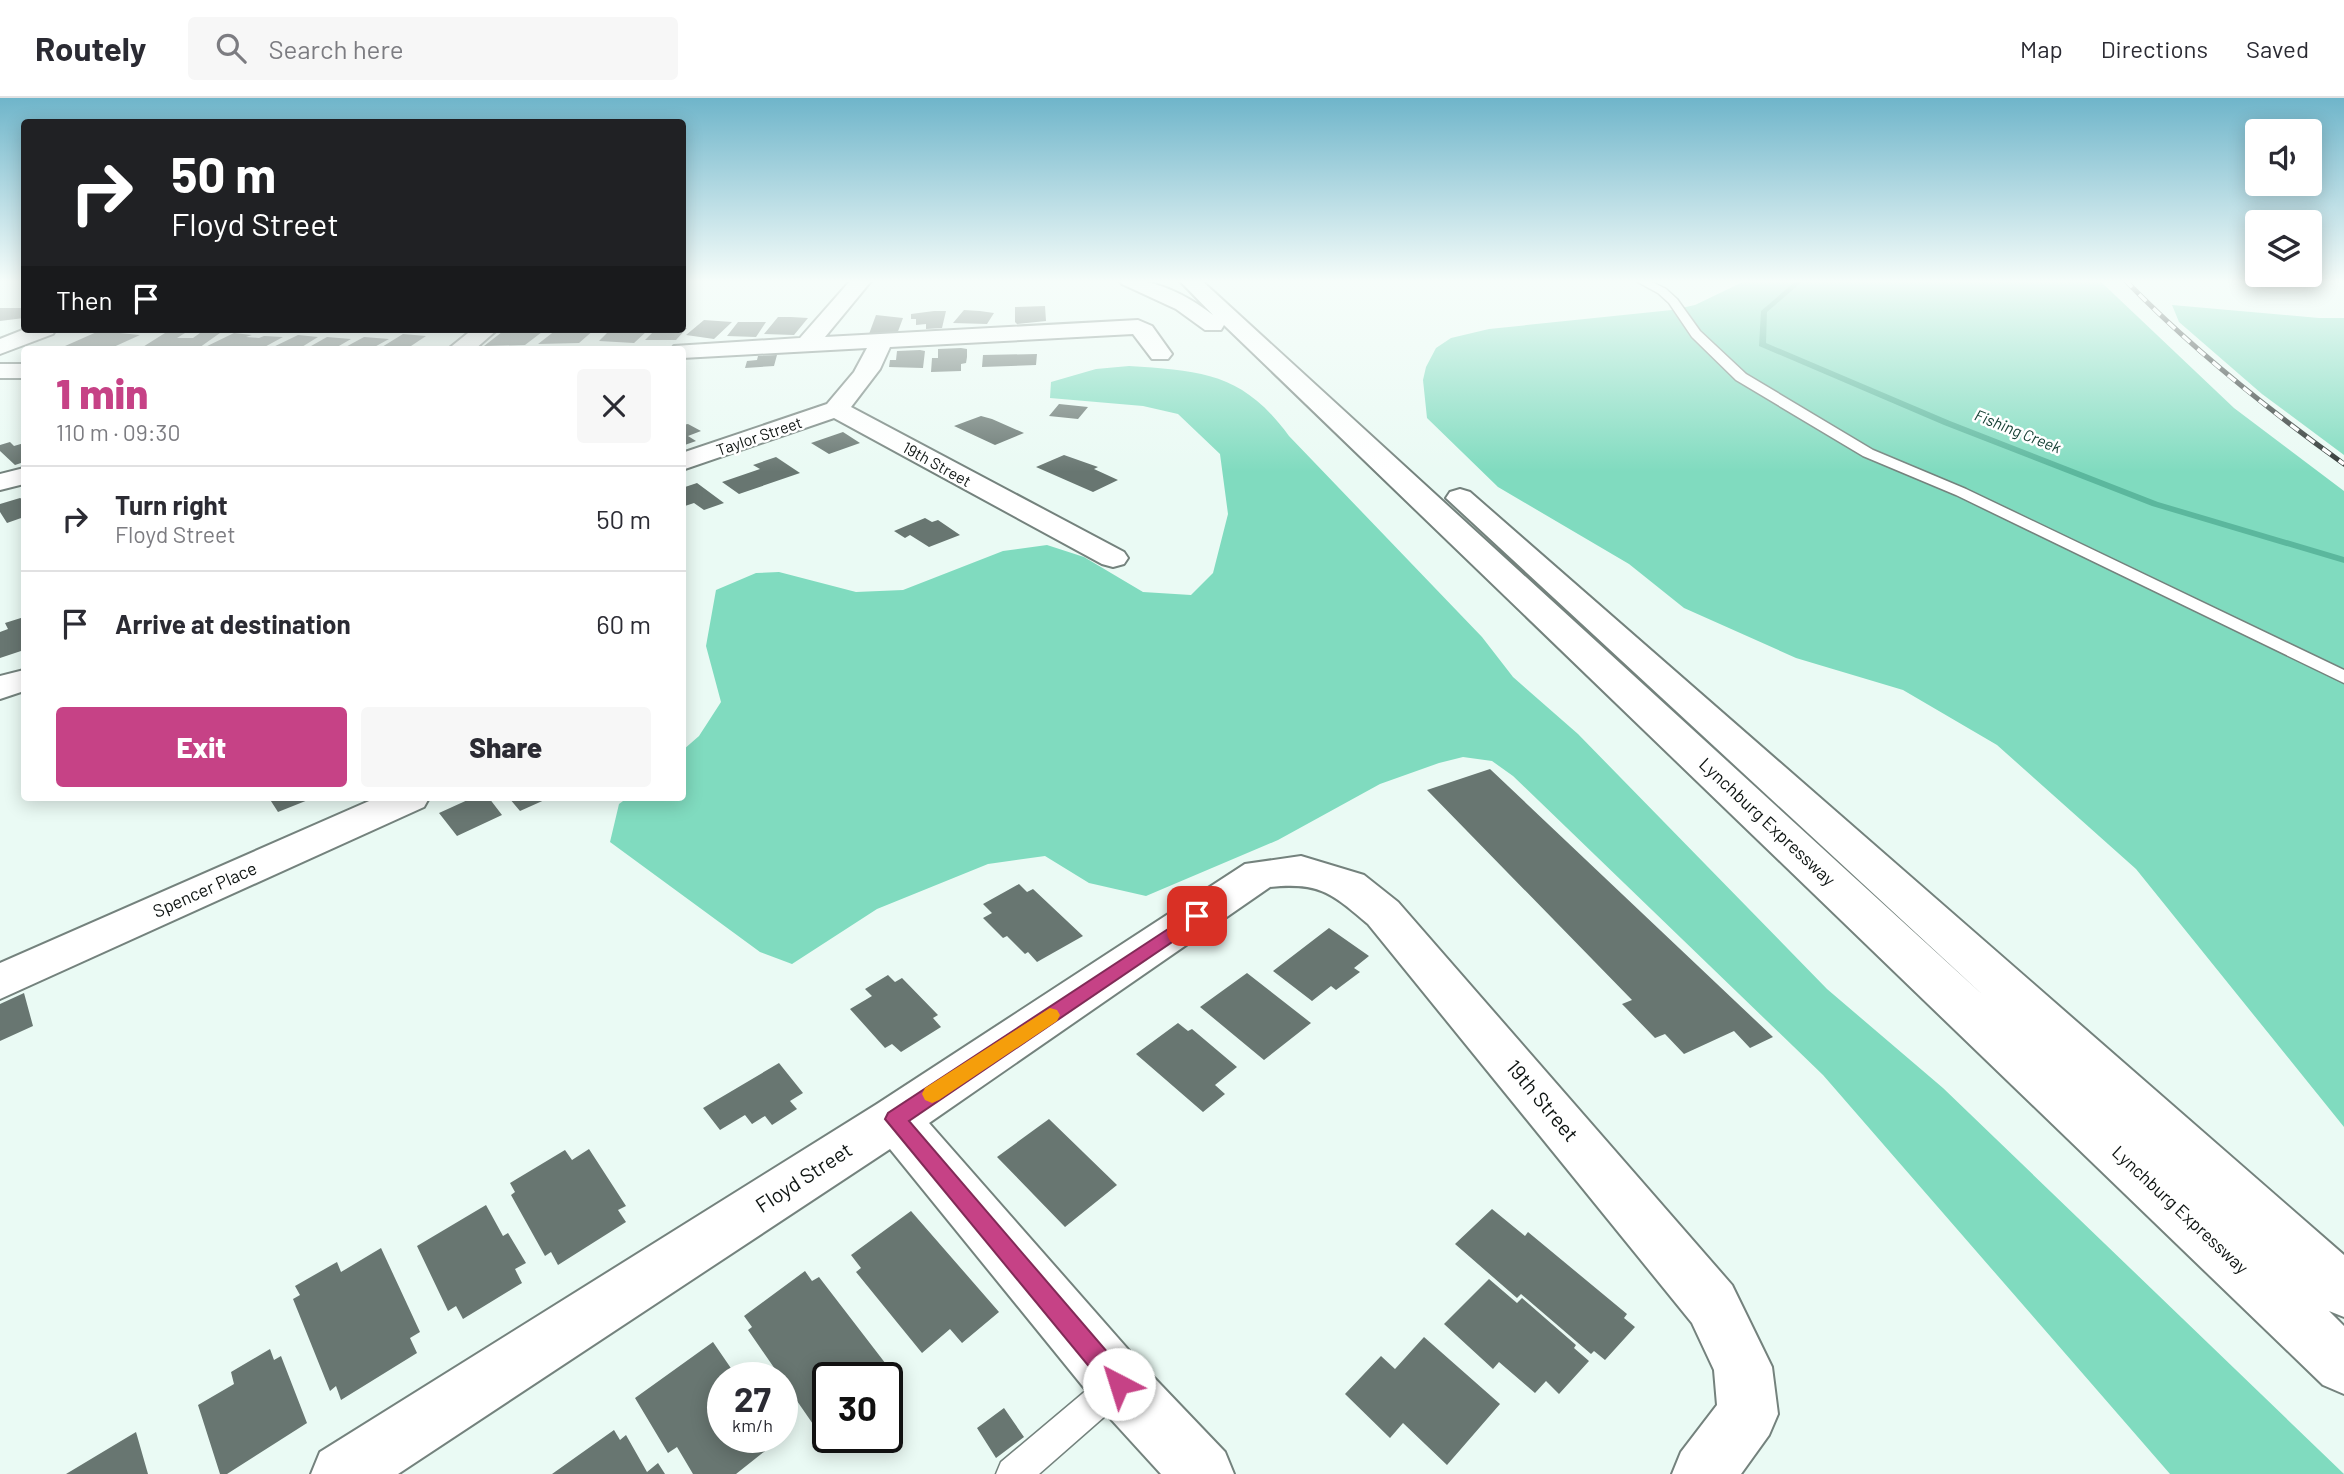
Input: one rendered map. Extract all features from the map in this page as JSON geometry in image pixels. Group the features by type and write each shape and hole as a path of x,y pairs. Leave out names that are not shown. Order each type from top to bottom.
{"main road":[{"path":"686,351 803,344"},
{"path":"836,409 862,379 876,358 880,344"},
{"path":"1153,344 1160,354"},
{"path":"1239,344 1323,405"},
{"name":"Lynchburg Expressway","path":"1258,344 2344,1365"},
{"name":"Lynchburg Expressway","path":"1288,344 2344,1291"},
{"path":"0,371 21,371"},
{"name":"Taylor Street","path":"686,461 836,409"},
{"name":"19th Street","path":"836,409 1113,558"},
{"path":"0,482 21,476"},
{"path":"0,688 21,681"},
{"name":"Spencer Place","path":"0,982 403,801"},
{"name":"19th Street","path":"1260,874 1301,870 1349,885 1383,912 1712,1304 1743,1367 1748,1414 1703,1474"},
{"name":"Floyd Street","path":"342,1474 895,1119 1260,874"},
{"path":"895,1119 1119,1384 1203,1474"}],"lane":[{"path":"1707,344 1741,377 1868,453 1961,492 2344,677"},
{"path":"1013,1474 1119,1384"}],"green space":[{"path":"1442,344 2167,344 2234,408 2344,491 2344,1127 2136,869 1997,745 1903,690 1796,658 1684,608 1629,564 1498,487 1427,418 1423,380 1426,367 1436,348"},
{"path":"2205,344 2344,344 2344,455 2262,394"},
{"path":"1129,366 1179,370 1220,379 1255,399 1482,637 1513,677 1578,734 1827,989 1943,1088 2344,1474 2170,1474 1823,1075 1513,776 1492,761 1463,757 1380,784 1278,840 1146,896 1089,883 1045,856 988,864 877,909 792,964 760,952 610,842 619,804 623,801 686,801 686,747 699,736 721,702 706,646 716,590 756,573 779,572 856,592 903,590 1003,551 1047,545 1084,557 1143,592 1191,595 1213,573 1228,514 1220,454 1178,414 1143,406 1050,398 1051,382 1096,369"}],"building":[{"path":"69,344 120,344 116,346 65,346"},
{"path":"147,344 204,344 202,346 144,346"},
{"path":"211,344 270,344 266,346 207,346"},
{"path":"279,344 306,344 303,346 275,346"},
{"path":"314,344 342,344 339,346 311,346"},
{"path":"351,344 380,344 376,346 347,346"},
{"path":"386,344 414,344 411,346 384,346"},
{"path":"486,344 526,344 525,345 484,346"},
{"path":"938,349 967,349 967,357 966,363 961,364 961,371 931,372 932,358 938,358"},
{"path":"897,351 925,351 923,368 889,367 890,360 896,360"},
{"path":"1037,354 1036,365 982,367 983,355"},
{"path":"777,355 774,366 745,368 747,361 757,360 758,356"},
{"path":"1059,404 1088,407 1078,419 1049,416"},
{"path":"981,416 1024,433 995,445 954,426"},
{"path":"686,424 701,431 688,436 696,441 686,445"},
{"path":"843,432 860,443 829,454 811,443"},
{"path":"10,442 14,446 21,444 21,463 15,465 0,451 0,445"},
{"path":"1064,455 1098,467 1094,469 1118,480 1093,492 1036,467"},
{"path":"776,457 800,473 739,494 722,482 760,469 753,465"},
{"path":"697,483 724,503 704,510 694,503 686,506 686,487"},
{"path":"21,498 21,518 7,523 0,512 0,504"},
{"path":"925,518 932,522 938,520 960,535 929,547 910,535 905,538 894,531"},
{"path":"21,618 21,651 0,658 0,632 8,629 5,623"},
{"path":"1490,769 1773,1037 1750,1048 1734,1031 1684,1054 1665,1034 1655,1038 1622,1004 1632,1000 1427,790"},
{"path":"271,801 306,801 278,812"},
{"path":"465,801 491,801 502,815 457,836 439,813"},
{"path":"512,801 542,801 520,811"},
{"path":"1019,884 1027,892 1033,889 1083,936 1037,962 1007,936 1003,938 983,918 992,913 983,904"},
{"path":"1329,928 1369,956 1354,968 1360,972 1336,990 1331,986 1312,1001 1273,971"},
{"path":"1247,973 1311,1023 1264,1060 1200,1007"},
{"path":"888,975 895,982 902,978 938,1015 933,1018 941,1027 901,1052 892,1044 885,1048 850,1009 872,996 865,989"},
{"path":"24,993 33,1026 0,1041 0,1004"},
{"path":"1178,1023 1188,1031 1192,1029 1237,1067 1215,1085 1225,1094 1203,1112 1136,1054"},
{"path":"779,1063 803,1093 790,1101 797,1109 772,1125 765,1116 752,1124 745,1115 720,1130 703,1108"},
{"path":"1049,1119 1117,1185 1065,1227 997,1157"},
{"path":"589,1149 626,1206 618,1210 626,1222 558,1265 551,1252 545,1256 511,1195 515,1192 510,1183 565,1150 572,1160"},
{"path":"486,1205 503,1236 508,1233 526,1263 515,1269 522,1283 463,1319 456,1306 448,1311 417,1246"},
{"path":"1492,1209 1525,1236 1528,1232 1627,1314 1624,1318 1635,1327 1605,1360 1594,1351 1591,1354 1521,1294 1517,1298 1455,1244"},
{"path":"911,1211 999,1312 962,1343 950,1329 922,1353 856,1272 861,1268 851,1255"},
{"path":"381,1248 420,1332 410,1338 417,1353 341,1400 336,1386 330,1391 293,1299 300,1295 295,1286 337,1262 341,1272"},
{"path":"805,1271 812,1281 819,1277 884,1362 812,1362 812,1423 798,1402 798,1362 770,1362 748,1330 752,1327 744,1316"},
{"path":"1489,1279 1517,1303 1522,1298 1576,1345 1574,1348 1589,1361 1559,1394 1546,1381 1535,1393 1499,1362 1493,1369 1444,1324"},
{"path":"1424,1337 1500,1404 1447,1465 1403,1423 1390,1438 1345,1394 1381,1356 1395,1369"},
{"path":"713,1342 727,1362 707,1362 707,1453 763,1453 736,1474 693,1474 677,1447 668,1453 635,1398"},
{"path":"270,1349 274,1360 281,1356 307,1423 227,1474 220,1474 198,1405 234,1384 231,1372"},
{"path":"1004,1408 1024,1437 996,1458 977,1428"},
{"path":"614,1430 620,1440 626,1435 647,1472 658,1463 665,1474 552,1474"},
{"path":"136,1432 148,1474 66,1474"}],"waterway":[{"name":"Fishing Creek","path":"1762,344 1947,423 2155,504 2344,560"}],"railway":[{"path":"2193,344 2230,377 2344,464"}],"slow traffic":[{"path":"932,1094 1050,1015"}],"route":[{"path":"1119,1384 895,1119 1197,916"}]}
